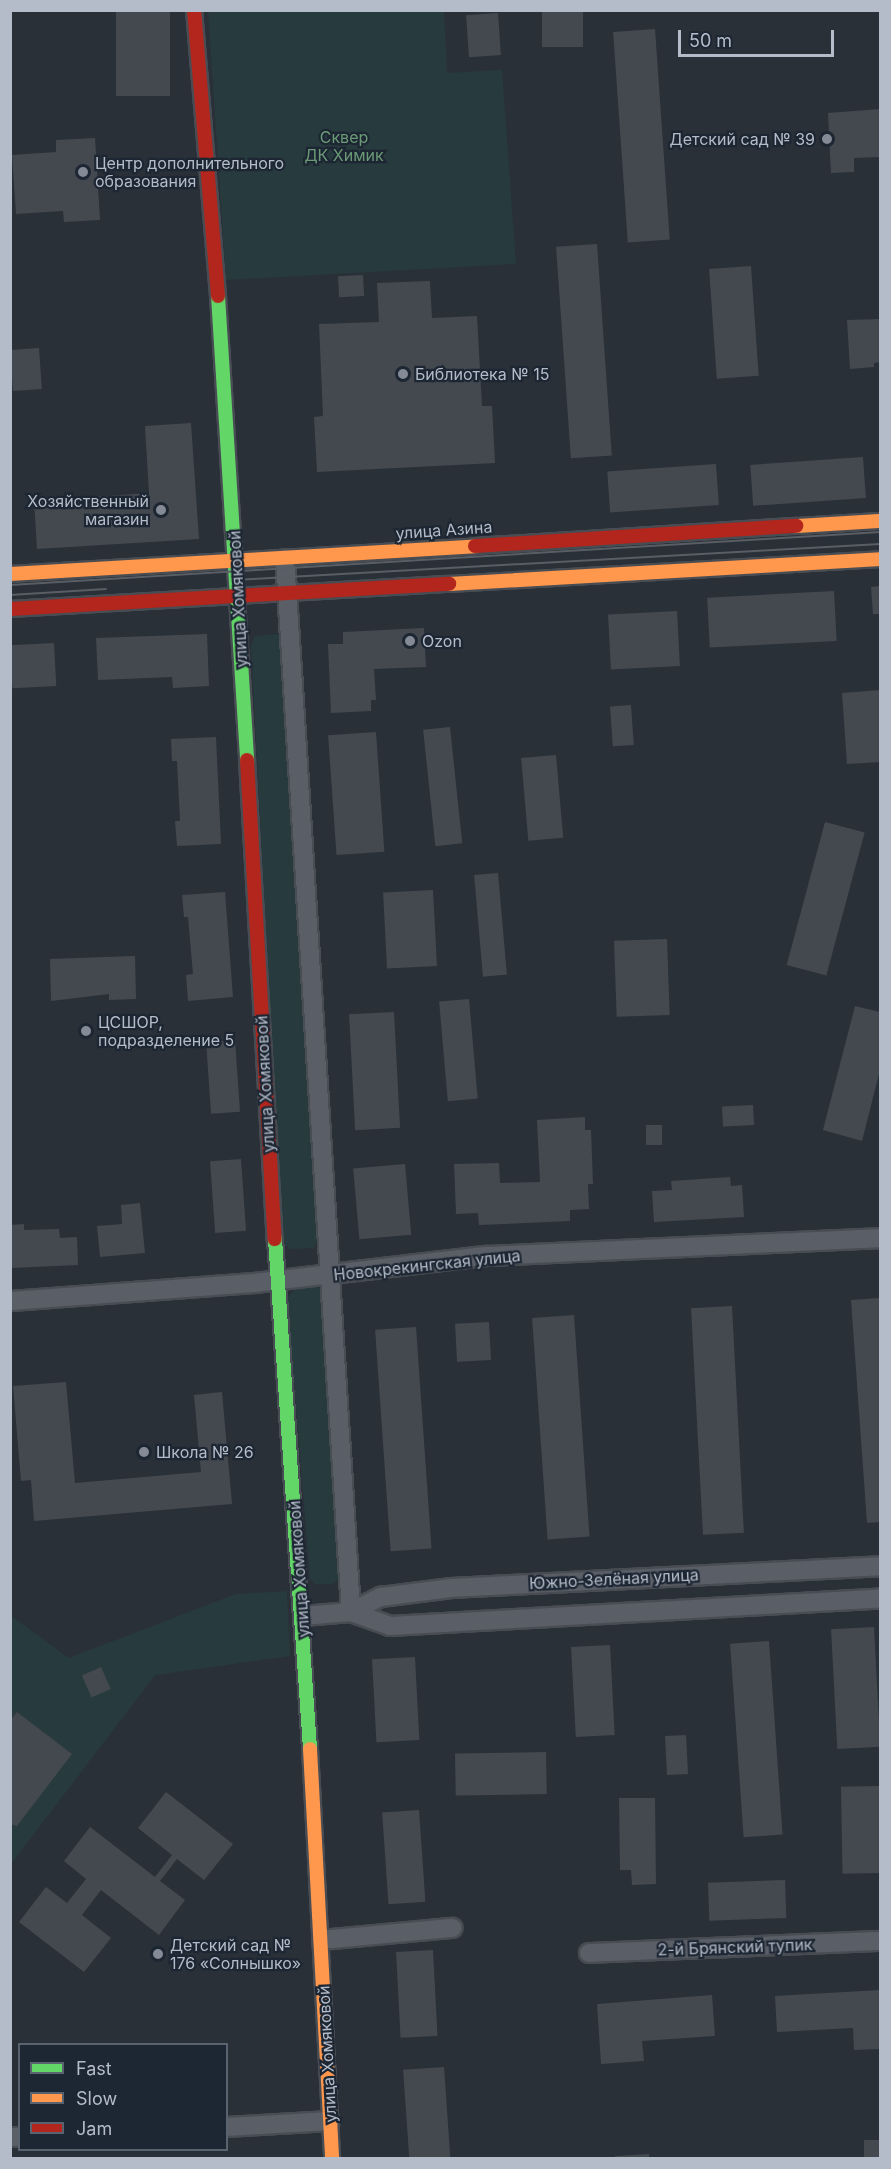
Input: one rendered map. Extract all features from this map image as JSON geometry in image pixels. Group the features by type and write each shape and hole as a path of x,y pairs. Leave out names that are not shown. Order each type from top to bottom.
{"street":[{"name":"улица Хомяковой","path":"194,10 215,280 222,321 277,1280 302,1608 322,1940 332,2158"},
{"name":"улица Азина","path":"10,574 285,559 566,537 880,521"},
{"path":"285,559 351,1612"},
{"path":"10,609 287,590 880,559"},
{"name":"Новокрекингская улица","path":"10,1301 330,1275 486,1256 880,1238"},
{"name":"Южно-Зелёная улица","path":"351,1612 381,1597 451,1588 880,1566"},
{"name":"Южно-Зелёная улица","path":"302,1608 351,1612 390,1626 880,1599"},
{"path":"322,1940 452,1928"},
{"name":"2-й Брянский тупик","path":"589,1953 880,1941"},
{"path":"228,2127 330,2121"}],"green space":[{"name":"Сквер ДК Химик","path":"208,11 444,11 447,73 502,70 516,264 226,280"},
{"path":"278,634 283,641 317,1240 314,1248 290,1249 282,1241 251,645 255,636"},
{"path":"300,1285 317,1286 325,1295 340,1571 338,1580 332,1584 315,1584 310,1579 287,1297"},
{"path":"287,1591 290,1656 155,1675 11,1864 11,1616 69,1658 236,1594"}],"building":[{"path":"116,10 170,10 170,96 116,96"},
{"path":"542,10 583,10 583,47 542,47"},
{"path":"498,13 501,55 469,57 466,15"},
{"path":"655,29 670,239 628,242 613,32"},
{"path":"880,109 880,157 854,158 854,172 831,173 828,113"},
{"path":"95,138 100,220 64,222 63,211 16,214 12,155 56,152 56,140"},
{"path":"597,244 612,455 571,458 556,247"},
{"path":"751,266 759,376 717,379 709,269"},
{"path":"363,275 364,296 339,297 338,276"},
{"path":"430,281 432,318 477,316 482,406 492,406 495,463 317,472 314,417 323,416 319,324 379,322 377,283"},
{"path":"880,319 880,362 874,363 874,367 850,369 847,320"},
{"path":"39,348 42,389 13,391 10,350"},
{"path":"191,423 199,539 37,549 34,501 149,493 145,426"},
{"path":"863,457 866,498 753,506 750,465"},
{"path":"716,464 719,505 610,513 607,472"},
{"path":"880,586 880,614 873,614 871,587"},
{"path":"834,591 837,641 710,648 707,598"},
{"path":"677,611 680,666 611,670 608,615"},
{"path":"424,628 426,667 374,669 376,700 371,700 371,711 331,713 328,644 343,644 343,632"},
{"path":"207,634 209,686 173,688 172,677 98,680 96,638"},
{"path":"54,643 56,686 12,688 10,645"},
{"path":"880,690 880,762 847,764 842,693"},
{"path":"631,705 634,745 613,746 610,706"},
{"path":"450,727 462,843 435,846 423,730"},
{"path":"376,732 384,852 336,855 328,735"},
{"path":"216,737 221,844 177,846 175,821 180,821 177,761 172,761 171,739"},
{"path":"556,755 563,838 528,841 521,758"},
{"path":"825,822 865,833 826,976 787,965"},
{"path":"498,873 507,975 483,977 474,875"},
{"path":"433,890 437,966 387,969 383,893"},
{"path":"225,892 233,997 188,1001 186,975 193,974 188,917 184,917 182,895"},
{"path":"667,939 670,1015 617,1017 614,941"},
{"path":"135,956 136,999 109,1000 109,994 51,1001 50,959"},
{"path":"469,999 478,1099 448,1101 439,1002"},
{"path":"855,1006 880,1012 880,1070 862,1141 823,1130"},
{"path":"394,1012 400,1128 355,1130 349,1014"},
{"path":"235,1040 240,1112 211,1114 206,1042"},
{"path":"753,1105 754,1125 723,1127 722,1107"},
{"path":"585,1117 585,1130 591,1130 593,1184 588,1184 589,1209 570,1210 570,1221 479,1225 478,1213 456,1214 454,1164 499,1163 500,1183 540,1182 537,1120"},
{"path":"646,1125 662,1125 662,1145 646,1145"},
{"path":"241,1159 246,1231 215,1233 210,1161"},
{"path":"405,1164 411,1235 359,1239 353,1169"},
{"path":"730,1177 731,1186 742,1185 744,1217 654,1222 652,1191 672,1190 671,1181"},
{"path":"140,1203 145,1253 100,1257 97,1226 122,1224 121,1205"},
{"path":"24,1224 24,1230 59,1229 60,1238 77,1237 78,1265 11,1268 10,1225"},
{"path":"880,1298 880,1522 867,1523 851,1300"},
{"path":"732,1306 744,1533 703,1535 691,1308"},
{"path":"574,1315 589,1536 548,1539 532,1318"},
{"path":"489,1322 491,1360 457,1362 455,1324"},
{"path":"416,1327 431,1548 391,1551 375,1330"},
{"path":"66,1382 75,1483 201,1472 194,1395 222,1392 232,1504 34,1521 31,1480 21,1481 13,1386"},
{"path":"874,1627 880,1747 837,1749 831,1629"},
{"path":"769,1641 783,1835 744,1837 730,1644"},
{"path":"610,1645 615,1735 576,1737 571,1647"},
{"path":"415,1657 419,1740 376,1742 372,1659"},
{"path":"101,1667 111,1689 92,1697 82,1676"},
{"path":"17,1712 72,1754 17,1826 10,1824 10,1721"},
{"path":"686,1735 688,1774 667,1775 665,1736"},
{"path":"546,1752 547,1794 456,1796 455,1754"},
{"path":"879,1786 880,1873 843,1874 841,1787"},
{"path":"166,1792 233,1844 204,1880 177,1859 160,1881 185,1900 159,1935 101,1890 82,1915 111,1938 84,1972 19,1922 46,1887 67,1903 86,1879 64,1861 90,1827 155,1877 172,1855 138,1828"},
{"path":"619,1798 655,1798 656,1884 632,1885 631,1870 620,1870"},
{"path":"419,1810 425,1902 389,1904 382,1813"},
{"path":"785,1880 786,1918 709,1921 708,1883"},
{"path":"433,1950 438,2036 401,2038 396,1952"},
{"path":"880,1990 880,2049 854,2050 853,2028 777,2032 775,1996"},
{"path":"712,1995 715,2036 642,2041 644,2061 601,2064 597,2004"},
{"path":"444,2067 450,2158 409,2158 403,2070"},
{"path":"864,2140 880,2140 880,2158 864,2158"},
{"path":"649,2154 649,2158 615,2158 615,2156"}],"tram line":[{"path":"10,585 880,532"},
{"path":"235,580 880,544"},
{"path":"10,595 106,589"}],"traffic: fast":[{"path":"218,296 247,760"},
{"path":"275,1239 310,1749"}],"traffic: slow":[{"path":"796,526 880,521"},
{"path":"10,574 475,546"},
{"path":"449,584 880,559"},
{"path":"310,1749 332,2158"}],"traffic: jam":[{"path":"194,10 218,296"},
{"path":"475,546 796,526"},
{"path":"10,609 449,584"},
{"path":"247,760 275,1239"}],"place":[{"name":"Детский сад № 39","path":"827,139"},
{"name":"Центр дополнительного образования","path":"83,172"},
{"name":"Библиотека № 15","path":"403,374"},
{"name":"Хозяйственный магазин","path":"161,510"},
{"name":"Ozon","path":"410,641"},
{"name":"ЦСШОР, подразделение 5","path":"86,1031"},
{"name":"Школа № 26","path":"144,1452"},
{"name":"Детский сад № 176 «Солнышко»","path":"158,1954"}]}
